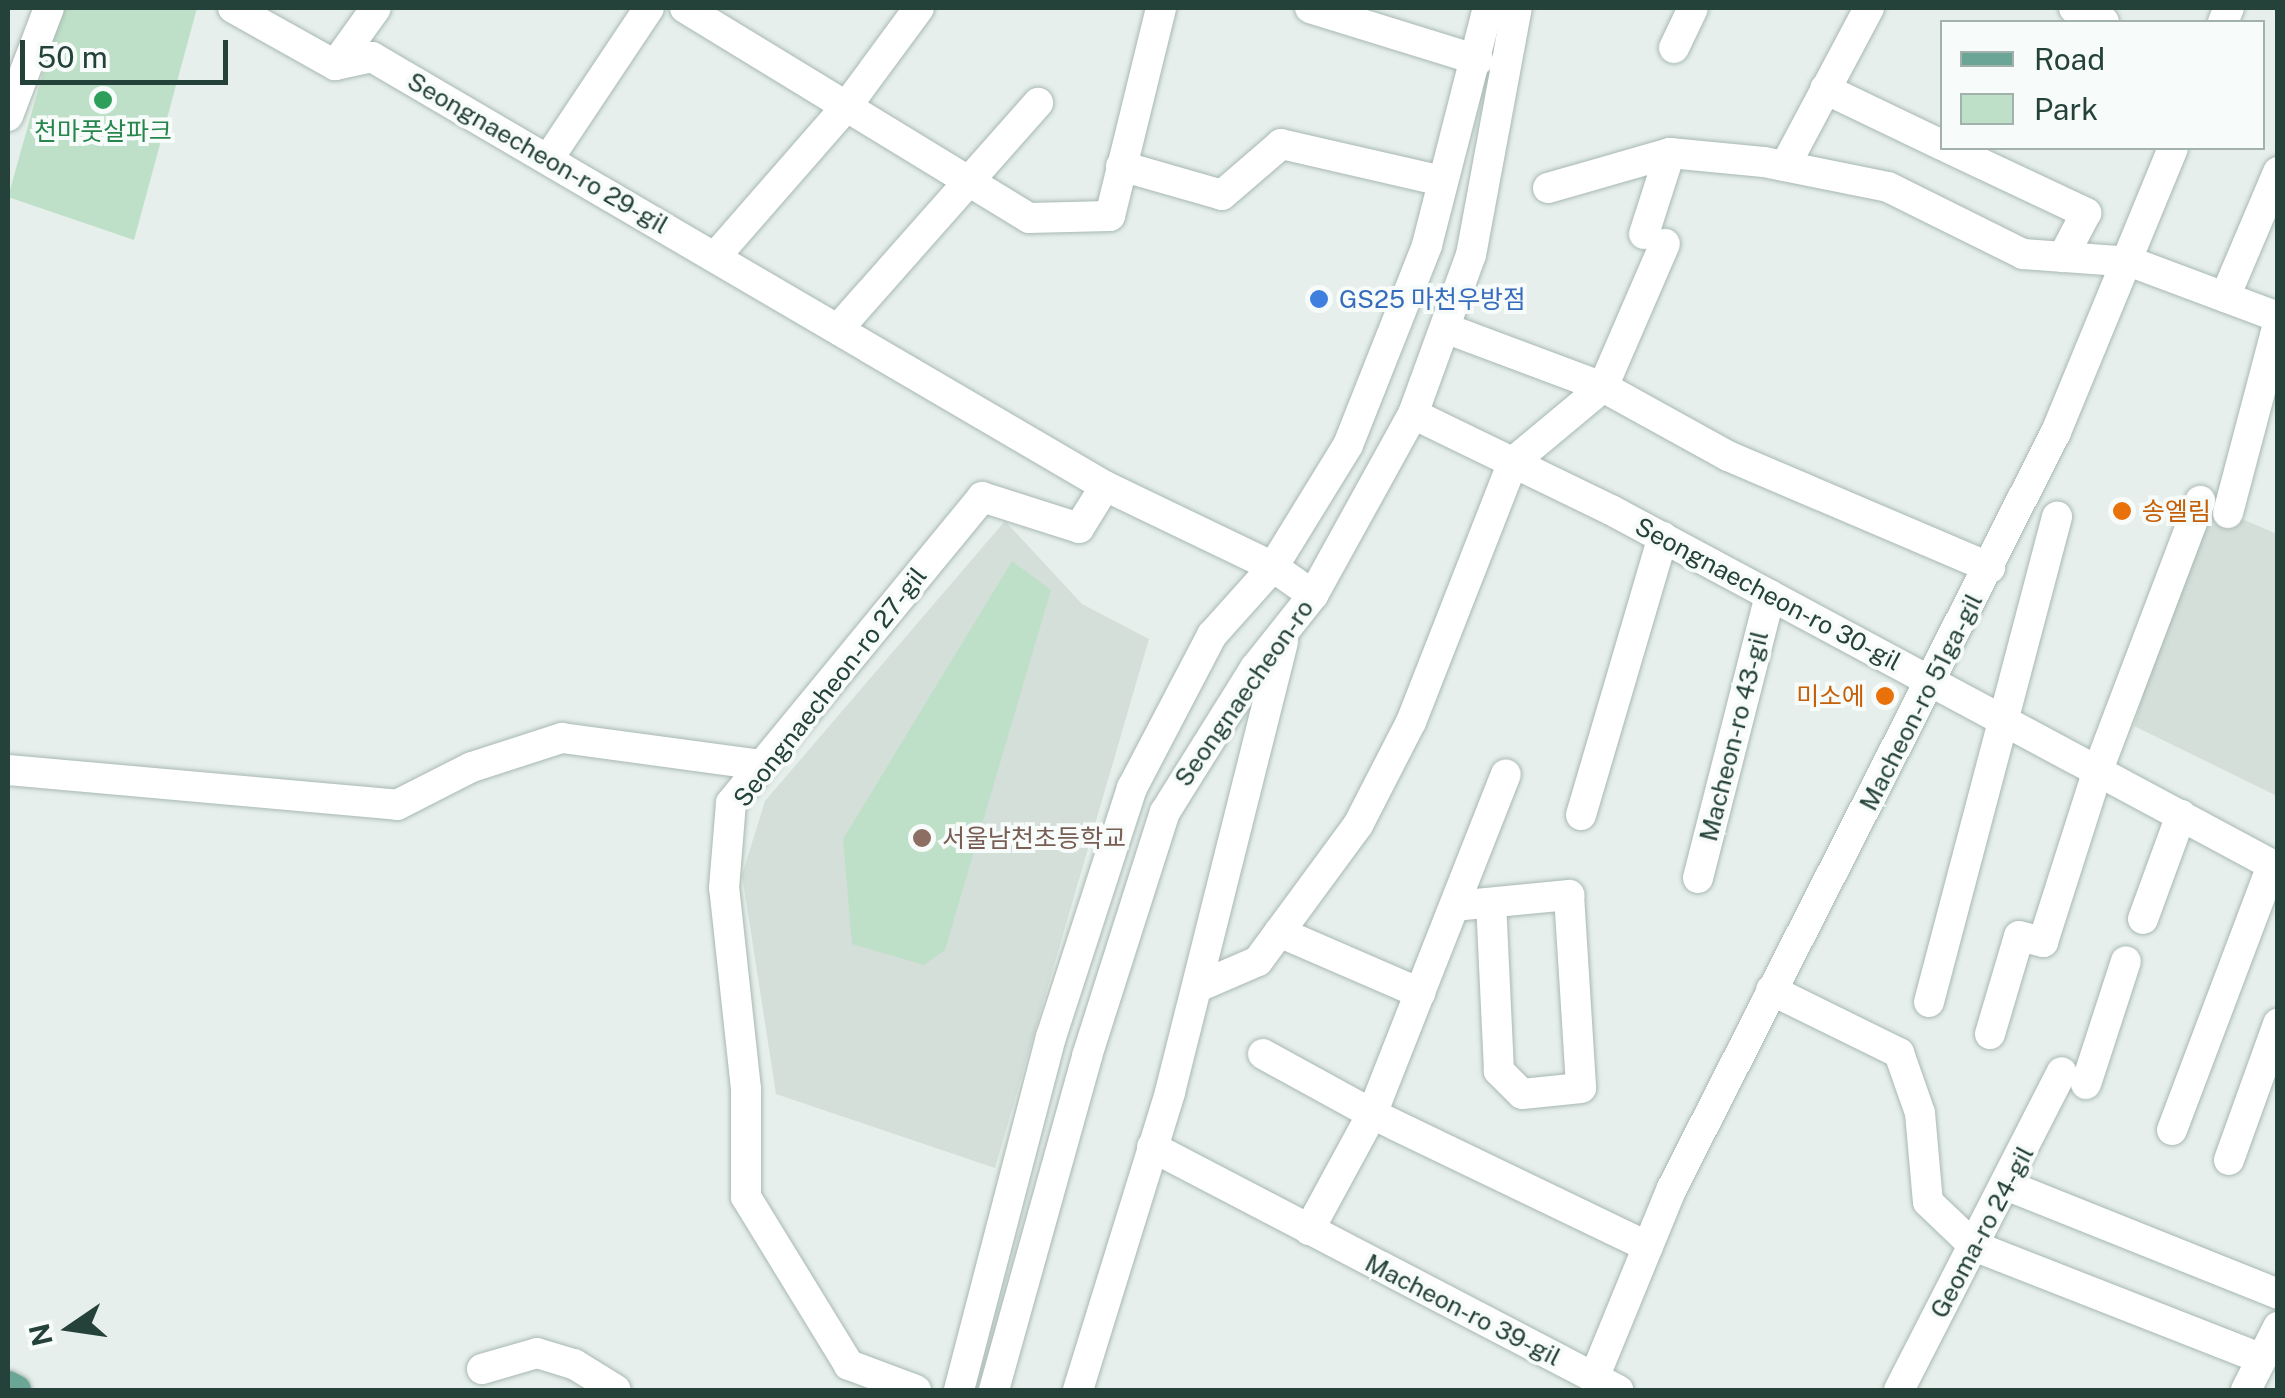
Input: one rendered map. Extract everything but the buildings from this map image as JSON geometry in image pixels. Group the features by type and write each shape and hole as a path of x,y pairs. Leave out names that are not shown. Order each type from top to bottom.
{"main road":[{"path":"8,1386 16,1390"}],"street":[{"path":"8,116 49,8"},
{"path":"233,8 335,65 376,8"},
{"path":"549,158 649,8"},
{"path":"684,8 1029,218 1110,216 1160,8"},
{"path":"714,256 846,106 919,8"},
{"name":"Seongnaecheon-ro","path":"958,1390 1051,1037 1132,788 1212,634 1273,567 1348,445 1427,245 1478,60 1488,8"},
{"name":"Seongnaecheon-ro","path":"994,1390 1145,860 1190,765 1313,595 1413,414 1471,255 1516,8"},
{"path":"1674,48 1693,8"},
{"path":"1785,166 1868,8"},
{"path":"2076,8 2100,20"},
{"path":"1328,10 1478,60"},
{"name":"Seongnaecheon-ro 29-gil","path":"335,65 372,57 1105,486 1273,567 1313,595"},
{"path":"1825,90 1940,144"},
{"path":"838,329 966,180 1038,104"},
{"path":"1122,166 1222,195 1282,144 1443,181"},
{"path":"1953,150 2086,213 2063,257"},
{"name":"Macheon-ro 51ga-gil","path":"1606,1384 1648,1248 1770,990 1934,682 1990,568 2131,262 2172,150"},
{"path":"1198,988 1258,961 1358,825 1411,722 1514,462 1603,388 1654,239 1670,152"},
{"path":"1548,188 1670,152 1785,166 1888,187 2023,254 2131,262 2278,317"},
{"path":"2225,297 2278,172"},
{"path":"2228,514 2278,324"},
{"path":"1444,328 1603,388 1728,456 1990,568"},
{"name":"Seongnaecheon-ro 30-gil","path":"1413,414 1663,538 2275,866"},
{"name":"Seongnaecheon-ro 27-gil","path":"916,1390 850,1366 746,1198 746,1089 724,888 732,803 982,497 1079,528 1105,486"},
{"path":"1990,1034 2019,936 2043,942 2098,770 2200,500"},
{"path":"1929,1002 2007,721 2057,518"},
{"path":"1581,815 1663,538"},
{"name":"Macheon-ro 43-gil","path":"1698,878 1770,595"},
{"path":"1078,1390 1198,988 1285,634"},
{"path":"8,770 397,805 472,767 562,738 762,765"},
{"path":"1309,1230 1372,1114 1506,774"},
{"path":"2143,919 2181,814"},
{"path":"2172,1130 2275,866"},
{"path":"1455,906 1569,895 1581,1088 1522,1094 1499,1071 1491,903"},
{"path":"1279,932 1420,993"},
{"name":"Geoma-ro 24-gil","path":"1899,1390 2006,1185 2074,1078 2126,961"},
{"path":"1770,990 1899,1053 1920,1113 1928,1202 1974,1246 2262,1359"},
{"path":"2229,1160 2278,1024"},
{"path":"1264,1054 1372,1114 1648,1248"},
{"name":"Macheon-ro 39-gil","path":"1152,1147 1606,1384"},
{"path":"2006,1185 2278,1294"},
{"path":"2246,1390 2278,1327"},
{"path":"482,1369 536,1353 574,1364 616,1390"}],"shaded area":[{"path":"2200,501 2277,534 2277,796 2134,726"},
{"name":"서울남천초등학교","path":"1005,521 1082,604 1149,639 995,1168 776,1094 742,875 765,801"}],"green space":[{"name":"천마풋살파크","path":"61,8 197,8 134,240 8,197"},
{"path":"1012,561 1051,590 945,950 924,965 852,944 843,839"}],"place":[{"name":"천마풋살파크","path":"103,100"},
{"name":"GS25 마천우방점","path":"1319,299"},
{"name":"송엘림","path":"2122,511"},
{"name":"미소에","path":"1885,696"},
{"name":"서울남천초등학교","path":"922,838"}]}
